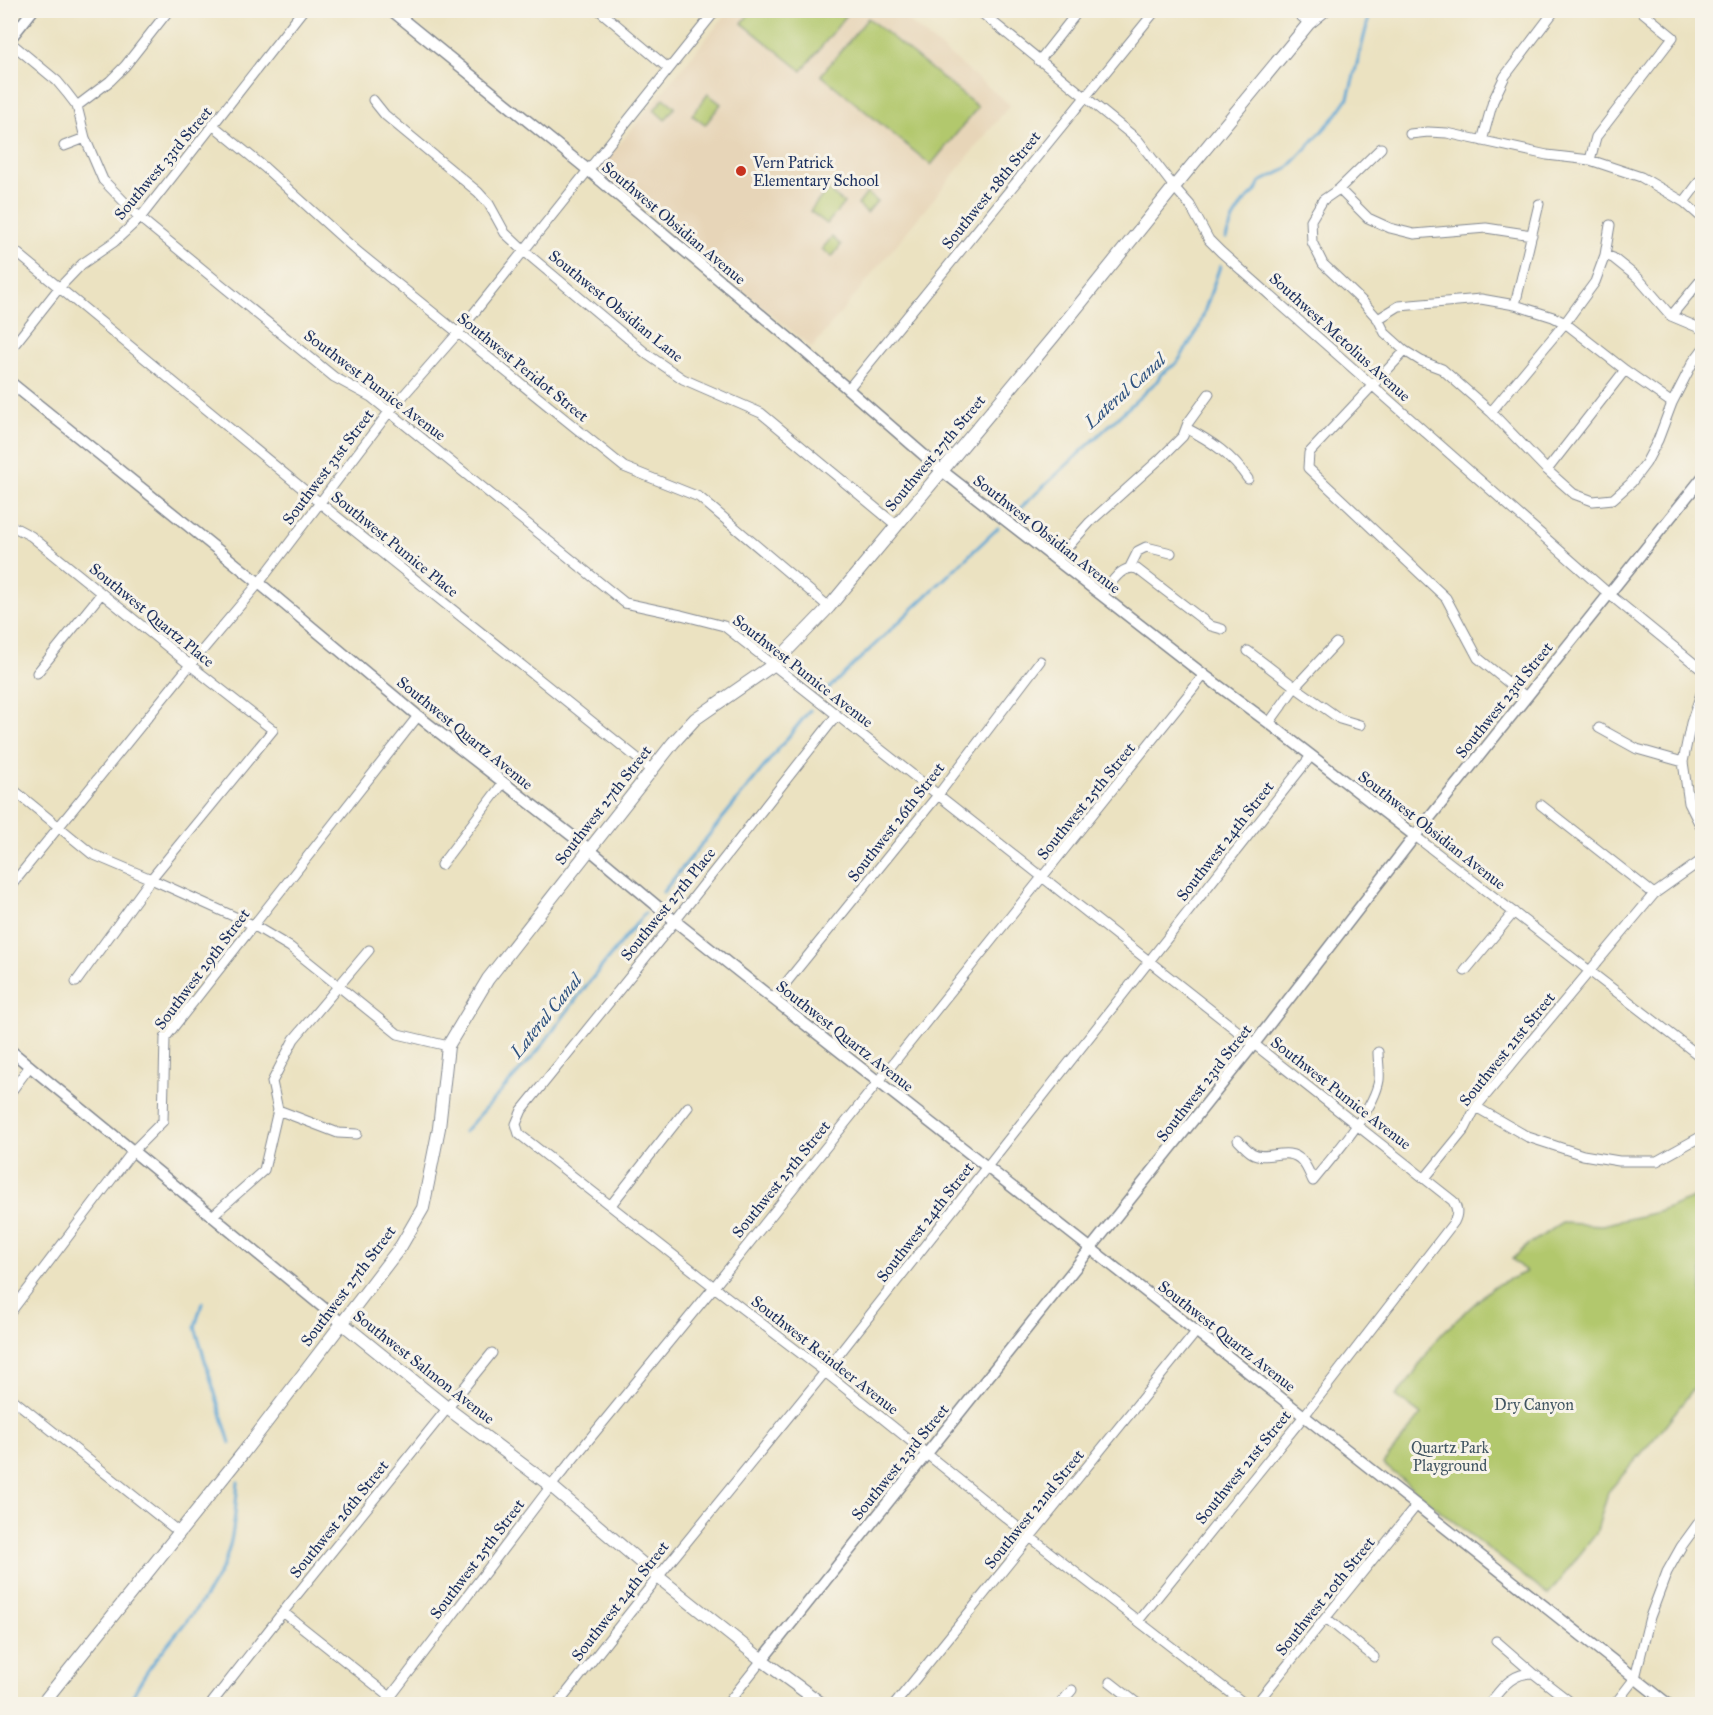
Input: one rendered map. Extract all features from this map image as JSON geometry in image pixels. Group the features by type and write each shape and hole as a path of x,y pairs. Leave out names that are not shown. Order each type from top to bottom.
{"main road":[{"name":"Southwest 27th Street","path":"42,1704 243,1453 401,1246 423,1208 439,1128 448,1047 488,979 673,743 694,720 773,665 829,607 1309,23 1325,10"},
{"name":"Southwest Salmon Avenue","path":"342,1323 447,1408 551,1486 658,1577 762,1660 822,1704"}],"street":[{"path":"10,40 33,10"},
{"path":"76,106 110,81 125,66 169,10"},
{"name":"Southwest 33rd Street","path":"10,350 59,288 82,264 114,242 140,218 303,10"},
{"name":"Southwest Obsidian Avenue","path":"391,10 588,170 849,388 941,470 1204,675 1592,969 1702,1058"},
{"path":"599,10 669,69"},
{"name":"Southwest 31st Street","path":"10,887 259,583 389,412 458,333 716,10"},
{"name":"Southwest Metolius Avenue","path":"978,10 1138,140 1190,204 1209,240 1221,252 1609,594 1702,670"},
{"path":"1039,61 1079,10"},
{"path":"1294,10 1309,23"},
{"path":"1482,141 1493,101 1505,76 1553,14 1542,10"},
{"path":"1590,160 1596,137 1673,37 1640,10"},
{"name":"Southwest 28th Street","path":"849,388 1086,99 1155,11"},
{"name":"Southwest Pumice Avenue","path":"10,40 57,81 76,106 85,138 103,180 140,218 334,377 371,397 625,603 724,626 1425,1178 1453,1201 1457,1209 1457,1216"},
{"name":"Southwest Obsidian Lane","path":"373,100 385,115 478,192 489,204 494,217 505,233 524,251 648,355 683,379 760,413 896,525"},
{"name":"Southwest Peridot Street","path":"214,126 264,167 358,252 624,467 699,497 829,607"},
{"path":"1410,134 1447,133 1547,155 1590,160 1641,177 1684,202 1702,218"},
{"path":"64,146 85,138"},
{"path":"1381,148 1339,189 1323,200 1311,220 1312,242 1323,264 1362,301 1378,319 1385,333 1421,361 1442,369 1491,412 1547,470 1574,494 1593,501 1613,499 1631,483 1646,464 1672,403 1693,362 1702,350"},
{"path":"1684,202 1702,178"},
{"path":"1339,189 1368,218 1390,228 1414,234 1486,228 1532,235"},
{"path":"1515,305 1539,204"},
{"path":"1491,412 1565,323 1595,282 1605,255 1610,225"},
{"name":"Southwest Pumice Place","path":"10,247 320,503 652,770"},
{"path":"1605,255 1613,258 1634,274 1671,316 1702,329"},
{"path":"1671,316 1700,281"},
{"path":"1378,319 1399,306 1481,299 1515,305 1554,317 1565,323 1672,403"},
{"path":"1406,351 1309,453 1308,468 1446,598 1478,658 1526,697"},
{"path":"1547,470 1625,370"},
{"name":"Southwest Quartz Avenue","path":"10,382 259,583 418,716 590,849 675,921 1668,1704"},
{"path":"1056,560 1090,522 1183,435 1209,394"},
{"path":"1186,428 1206,438 1225,452 1248,479"},
{"name":"Southwest 23rd Street","path":"727,1704 1702,478"},
{"name":"Southwest Quartz Place","path":"10,525 31,536 273,730 151,879"},
{"path":"1130,567 1138,551 1146,547 1171,553"},
{"path":"1102,595 1122,570 1130,567 1137,569 1211,626 1222,629"},
{"path":"37,673 101,594"},
{"path":"1269,723 1295,687 1336,643"},
{"path":"1248,651 1340,719 1360,725"},
{"name":"Southwest 26th Street","path":"773,999 938,795 1040,661"},
{"name":"Southwest 25th Street","path":"387,1701 551,1486 714,1287 1204,675"},
{"path":"1702,691 1690,723 1683,762 1689,803 1702,830"},
{"name":"Southwest 27th Place","path":"522,1110 837,715"},
{"name":"Southwest 29th Street","path":"10,1313 133,1151 163,1121 165,1038 418,716"},
{"path":"1599,728 1637,749 1683,762"},
{"name":"Southwest 24th Street","path":"558,1704 825,1372 1311,756"},
{"path":"441,865 503,783"},
{"path":"10,787 92,854 253,926 290,947 398,1034 448,1047"},
{"path":"1541,805 1654,894"},
{"name":"Southwest 21st Street","path":"1425,1178 1465,1129 1476,1107 1654,894 1702,860"},
{"path":"76,982 151,879"},
{"path":"1465,971 1514,912"},
{"path":"212,1216 264,1170 278,1110 272,1082 294,1039 369,950"},
{"name":"Southwest Salmon Avenue","path":"10,1050 342,1323"},
{"path":"1238,1140 1253,1154 1266,1156 1293,1154 1301,1160 1313,1182 1372,1101 1379,1080 1378,1052"},
{"path":"10,1093 30,1066"},
{"path":"611,1205 688,1107"},
{"path":"1476,1107 1528,1137 1583,1155 1618,1161 1657,1161 1702,1136"},
{"path":"278,1110 338,1133 357,1134"},
{"name":"Southwest Reindeer Avenue","path":"522,1110 516,1124 519,1134 1245,1704"},
{"name":"Southwest 21st Street","path":"1138,1621 1304,1416 1457,1216"},
{"name":"Southwest 22nd Street","path":"895,1704 1196,1332"},
{"name":"Southwest 26th Street","path":"211,1704 492,1353"},
{"path":"10,1396 180,1533"},
{"name":"Southwest 20th Street","path":"1257,1704 1416,1506"},
{"path":"1615,1704 1635,1678 1650,1617 1667,1572 1681,1547 1702,1518"},
{"path":"283,1612 387,1701 399,1704"},
{"path":"1326,1618 1374,1657"},
{"path":"1496,1641 1573,1704"},
{"path":"1489,1704 1507,1682 1526,1673 1533,1673"},
{"path":"1110,1682 1138,1704"},
{"path":"1060,1704 1072,1690"}],"shaded area":[{"path":"729,11 896,11 1010,105 812,348 598,170"}],"green space":[{"path":"751,11 850,11 802,71 742,23"},
{"path":"868,18 978,107 931,165 821,75"},
{"path":"708,94 721,104 705,125 692,115"},
{"path":"664,98 675,107 665,120 654,110"},
{"path":"827,190 844,203 827,224 810,211"},
{"path":"867,193 877,201 867,213 858,205"},
{"path":"832,237 841,245 832,257 822,249"},
{"name":"Dry Canyon","path":"1702,1193 1702,1378 1659,1433 1608,1492 1596,1534 1548,1595 1383,1464 1421,1415 1396,1396 1438,1337 1494,1286 1526,1272 1512,1259 1529,1244 1562,1223 1602,1225 1658,1212"}],"waterway":[{"name":"Lateral Canal","path":"1226,238 1233,219 1243,203 1255,192 1260,182 1287,169 1334,118 1348,98 1371,10"},
{"name":"Lateral Canal","path":"1014,514 1157,381 1161,374 1177,363 1198,330 1220,266"},
{"name":"Lateral Canal","path":"827,690 998,528"},
{"name":"Lateral Canal","path":"663,892 810,710"},
{"name":"Lateral Canal","path":"464,1132 537,1052 586,986 645,913"},
{"path":"202,1303 195,1327 230,1443"},
{"path":"129,1704 150,1667 203,1600 224,1563 232,1534 238,1482"}],"place":[{"name":"Vern Patrick Elementary School","path":"741,171"}],"park label":[{"name":"Quartz Park Playground","path":"1450,1456"}]}
